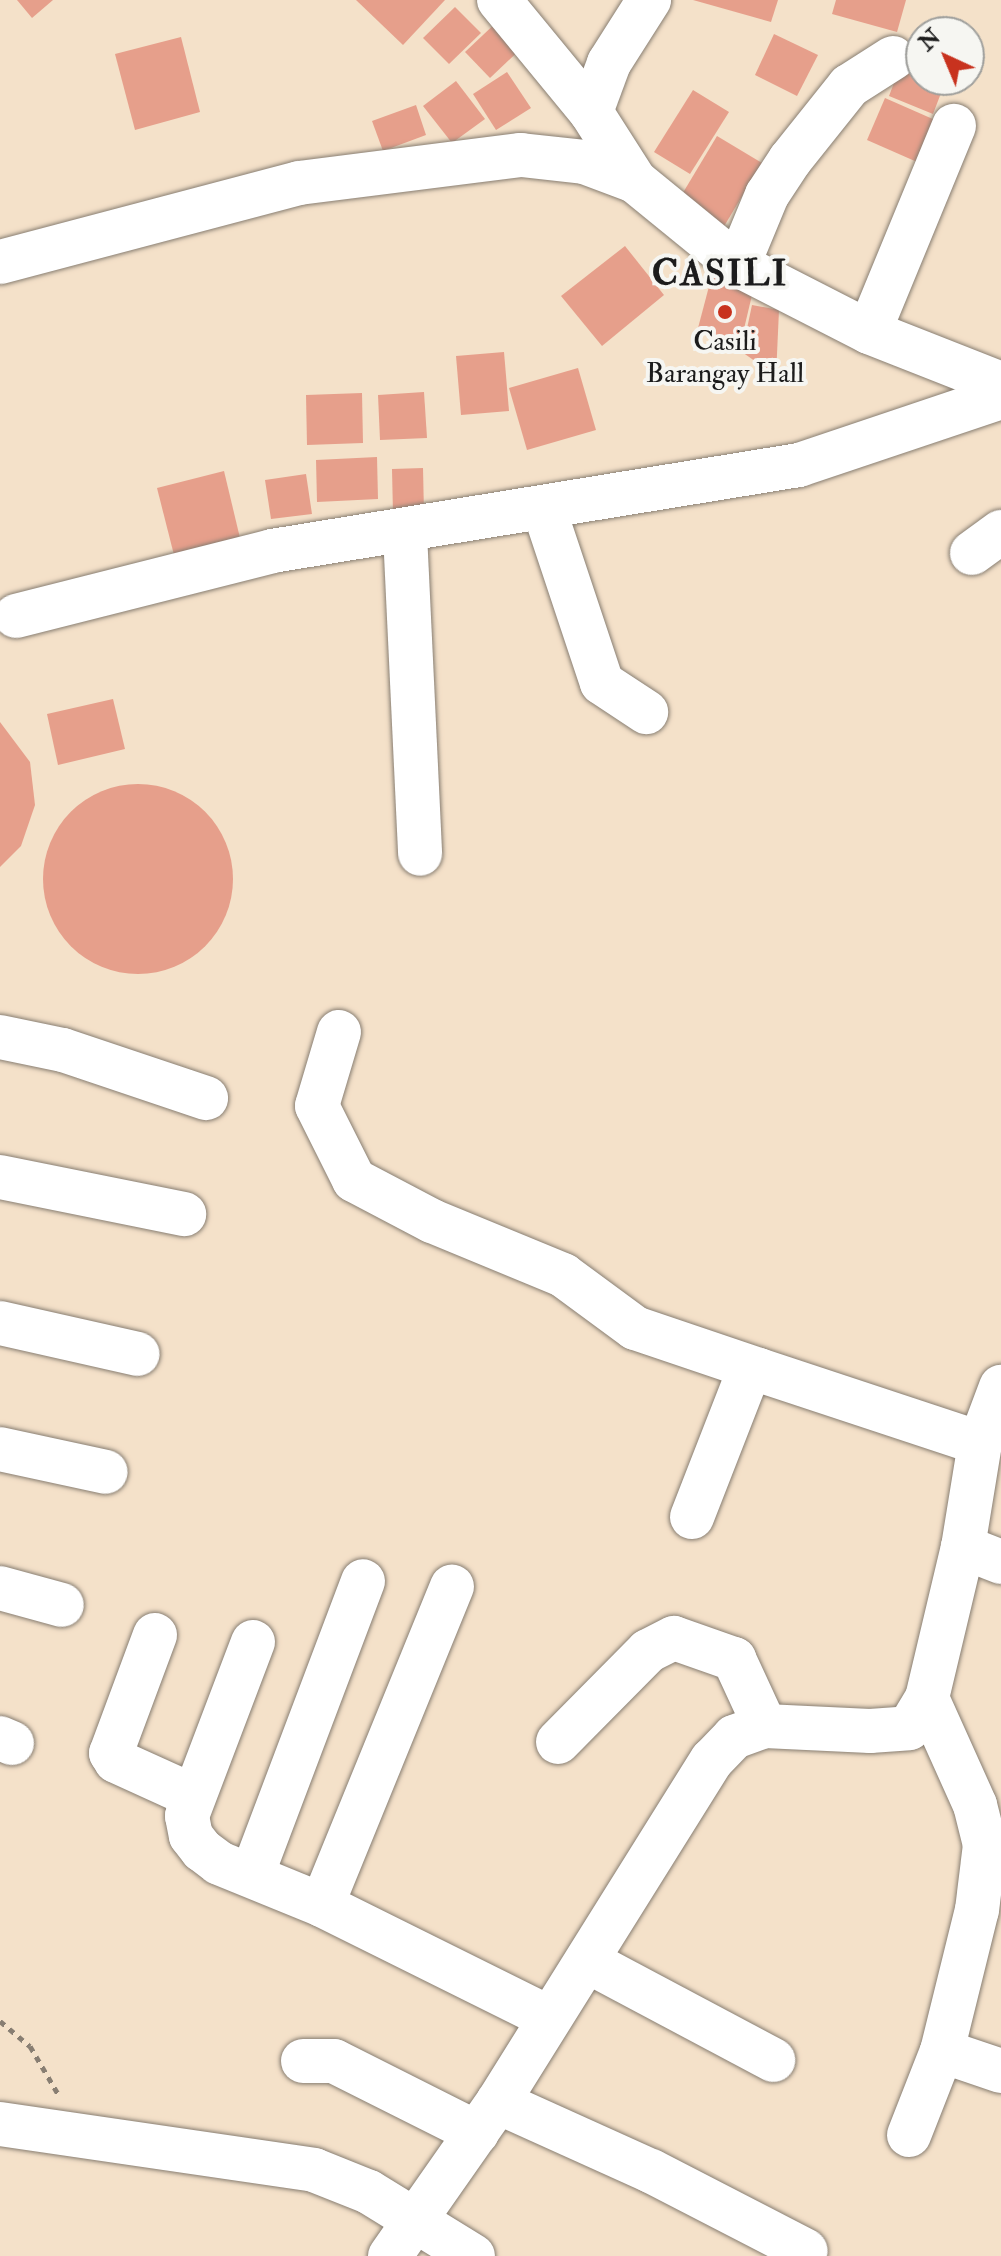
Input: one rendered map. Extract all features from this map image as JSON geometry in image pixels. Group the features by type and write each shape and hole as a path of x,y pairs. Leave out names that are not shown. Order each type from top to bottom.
{"street":[{"path":"499,0 591,112 635,181 738,265 869,332 1001,384"},
{"path":"591,112 609,63 649,0"},
{"path":"738,265 767,195 790,160 849,86 893,58"},
{"path":"869,332 954,126"},
{"path":"0,262 299,183 521,155 584,162 635,181"},
{"path":"16,616 272,551 405,533 799,465 1001,397"},
{"path":"544,509 602,683 646,712"},
{"path":"405,533 420,854"},
{"path":"339,1032 317,1106 354,1180 432,1221 563,1275 635,1328 759,1370 994,1413 982,1554 927,1698 909,1728 870,1731 765,1726 734,1737 712,1760 487,2118 390,2256"},
{"path":"0,1037 63,1050 206,1098"},
{"path":"0,1177 184,1214"},
{"path":"0,1323 138,1354"},
{"path":"692,1517 747,1376 759,1370"},
{"path":"0,1449 106,1472"},
{"path":"252,1875 363,1581"},
{"path":"322,1905 452,1586"},
{"path":"0,1588 62,1605"},
{"path":"155,1635 111,1753 116,1761 193,1796"},
{"path":"558,1742 648,1651 674,1638 734,1659 765,1726"},
{"path":"253,1642 193,1796 187,1816 191,1836 219,1863 322,1905 550,2018"},
{"path":"909,2135 942,2051 977,1910 985,1845 975,1805 927,1698"},
{"path":"587,1961 773,2060"},
{"path":"942,2051 1001,2071"},
{"path":"303,2061 334,2061 487,2118 651,2171 806,2251"},
{"path":"0,2124 96,2142 314,2170 418,2220 473,2256"}],"path":[{"path":"0,2021 30,2046 64,2103 96,2142"}],"building":[{"path":"17,0 53,0 32,18"},
{"path":"356,0 445,0 403,45"},
{"path":"693,0 778,0 771,22"},
{"path":"836,0 906,0 897,32 832,14"},
{"path":"455,7 481,33 449,64 423,38"},
{"path":"501,18 526,44 490,78 465,52"},
{"path":"774,34 818,55 797,96 755,75"},
{"path":"181,37 200,112 135,130 115,54"},
{"path":"902,62 905,63 905,96 940,96 933,114 889,96"},
{"path":"507,72 531,108 496,130 473,94"},
{"path":"456,81 485,119 452,143 423,106"},
{"path":"693,90 729,112 690,174 654,152"},
{"path":"885,98 951,127 933,169 867,140"},
{"path":"416,105 426,135 383,151 372,121"},
{"path":"717,136 762,163 723,228 678,201"},
{"path":"625,246 664,295 602,346 561,296"},
{"name":"Casili Barangay Hall","path":"712,275 752,295 739,350 698,328"},
{"path":"752,305 779,310 776,376 742,352"},
{"path":"504,352 509,411 461,415 456,356"},
{"path":"578,368 596,430 527,450 509,388"},
{"path":"424,392 427,438 380,440 378,395"},
{"path":"362,393 363,443 307,445 306,395"},
{"path":"377,457 378,499 317,502 316,460"},
{"path":"423,468 424,513 393,514 392,469"},
{"path":"224,471 240,538 174,555 157,488"},
{"path":"306,474 312,514 271,519 265,480"},
{"path":"113,699 125,749 58,765 47,714"},
{"path":"0,722 30,762 35,805 21,846 0,867"},
{"path":"138,784 174,791 205,812 226,843 233,879 226,915 205,946 174,967 138,974 102,967 71,946 50,915 43,879 50,843 71,812 102,791"}],"place":[{"name":"Casili Barangay Hall","path":"725,312"}],"district":[{"name":"CASILI","path":"720,274"}]}
